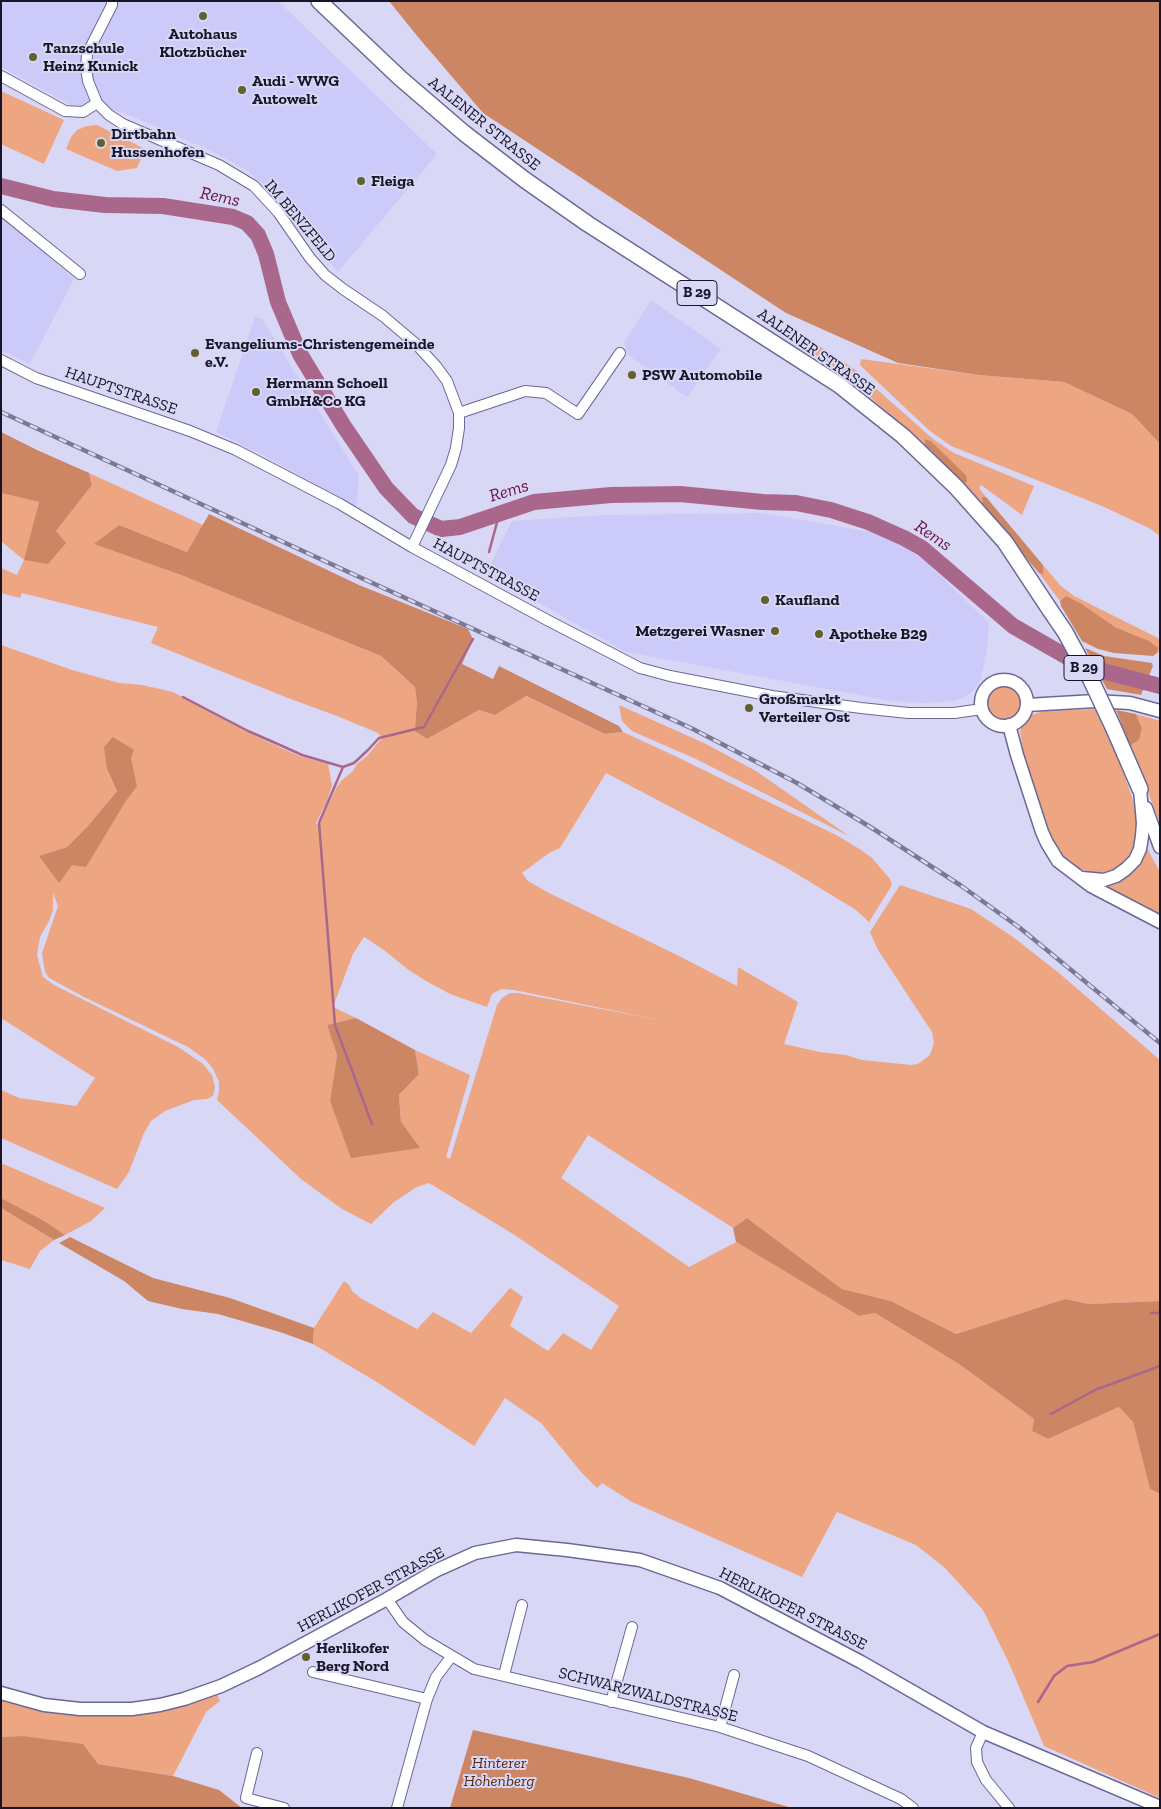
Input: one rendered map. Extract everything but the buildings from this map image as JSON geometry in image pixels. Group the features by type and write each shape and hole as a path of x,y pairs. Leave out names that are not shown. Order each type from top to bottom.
{"highway":[{"name":"AALENER STRASSE","path":"319,1 400,78 464,133 525,180 588,224 832,380 903,436 956,487 1005,542 1065,632 1087,672 1140,789"}],"main road":[{"path":"1000,681 1013,682 1019,686 1024,692 1026,705 1021,718 1009,725 995,724 989,721 982,709 981,702 983,694 993,683 1000,681"},
{"path":"1026,705 1105,701 1130,703 1160,711"},
{"path":"1105,701 1160,718"},
{"path":"1009,725 1016,754 1046,843 1058,861 1078,877 1109,897 1148,914 1160,922"},
{"path":"1078,877 1104,880 1116,876 1135,860 1140,849 1143,823 1140,789"},
{"name":"AALENER STRASSE","path":"1140,789 1160,847"},
{"path":"1148,813 1160,831"},
{"name":"HERLIKOFER STRASSE","path":"1,1693 44,1705 80,1709 132,1709 176,1701 221,1686 259,1668 435,1572 475,1553 516,1545 567,1550 640,1560 720,1588 860,1662 983,1732 1160,1808"}],"street":[{"name":"IM BENZFELD","path":"112,1 112,6 88,54 86,68 88,81 97,103 122,124 219,165 254,186 278,212 310,258 325,275 383,316 416,344 447,381 459,413 456,448 451,465 412,547"},
{"path":"1,76 65,111 83,112 97,103"},
{"path":"1,210 80,274"},
{"path":"459,413 525,391 546,393 578,414 620,353"},
{"name":"HAUPTSTRASSE","path":"1,360 36,378 190,431 236,450 340,504 412,547 625,661 655,672 772,696 862,708 908,713 954,713 982,709"},
{"name":"SCHWARZWALDSTRASSE","path":"387,1599 403,1622 425,1640 474,1669 720,1727 808,1756 901,1800 913,1808"},
{"path":"504,1676 522,1605"},
{"path":"611,1702 632,1627"},
{"path":"398,1808 436,1677 451,1657"},
{"path":"314,1672 428,1700"},
{"path":"720,1727 734,1675"},
{"path":"983,1732 976,1748 977,1762 986,1780 1009,1808"},
{"path":"258,1753 246,1798 284,1808"}],"shaded area":[{"path":"1,1 278,1 437,154 338,272 274,194 245,169 209,150 124,113 69,104 1,67"},
{"path":"1,91 64,120 44,164 1,144"},
{"name":"Dirtbahn Hussenhofen","path":"97,125 145,149 137,168 117,171 66,149 71,137 77,130"},
{"path":"1,216 74,279 30,364 1,350"},
{"path":"651,300 721,349 687,397 628,355 624,343"},
{"path":"255,317 262,319 358,474 356,507 261,454 216,432"},
{"path":"790,331 805,337 853,368 933,439 954,453 1034,486 1022,515 981,485 979,488 986,497 982,497 983,507 963,483 966,475 931,441 925,439 925,446 851,380 799,344"},
{"path":"861,359 979,375 1064,382 1132,414 1160,444 1160,536 1149,528 1102,506 951,446 930,431 860,365"},
{"path":"89,473 203,525 187,552 119,525 95,544 181,575 381,656 415,687 417,703 427,739 479,710 495,715 525,696 605,734 623,732 675,756 838,836 872,858 890,879 892,885 869,922 856,910 787,868 606,773 560,848 549,853 522,873 528,881 549,893 737,986 738,967 798,1002 784,1044 820,1052 846,1055 862,1060 911,1065 918,1064 930,1055 934,1043 932,1032 878,950 870,932 900,885 971,909 1013,937 1059,973 1160,1060 1160,1301 1089,1304 1065,1299 956,1334 891,1301 842,1289 747,1218 733,1228 588,1135 561,1178 689,1267 736,1242 859,1316 875,1313 959,1364 1034,1419 1032,1431 1048,1439 1119,1407 1133,1421 1150,1489 1160,1494 1160,1798 1044,1746 1009,1663 983,1610 945,1568 916,1545 837,1512 802,1577 632,1502 602,1483 597,1488 581,1472 541,1423 505,1398 474,1446 380,1384 313,1344 314,1328 344,1281 362,1299 417,1329 433,1312 471,1333 510,1288 523,1297 510,1326 548,1351 563,1333 591,1350 619,1306 513,1234 429,1183 417,1187 394,1202 371,1224 342,1209 301,1179 217,1100 219,1082 206,1060 188,1047 49,978 45,972 42,953 58,906 53,893 53,910 40,937 37,955 43,977 54,985 178,1047 203,1064 212,1075 215,1087 213,1096 207,1099 194,1100 165,1111 151,1121 144,1133 129,1172 117,1189 1,1138 1,1090 19,1098 76,1106 95,1078 1,1018 1,645 72,670 119,683 142,685 173,692 251,734 299,756 328,764 332,785 327,801 316,823 319,826 336,788 382,738 378,733 337,716 151,643 158,627 22,593 20,598 1,593 1,568 17,575 24,560 1,541 1,493 39,502 25,560 56,531 92,485","holes":["131,758 136,787 124,804 72,865 40,856 67,847 87,827 117,791 107,769","364,937 428,982 450,994 487,1007 492,994 501,989 514,990 664,1021 518,993 510,993 502,998 497,1005 450,1159 446,1157 470,1075 415,1050 419,1074 399,1095 401,1122 330,1101 337,1055 327,1025 356,1018 333,1007 353,954"]},
{"path":"763,513 869,532 901,545 925,561 989,623 981,678 976,688 967,696 955,701 920,703 892,701 626,652 486,573 512,521 606,515"},
{"path":"1043,565 1061,586 1074,596 1160,639 1160,651 1157,653 1157,648 1135,635 1115,627 1066,596 1060,601 1039,573 1043,574"},
{"path":"1004,686 1016,691 1021,703 1016,715 1004,720 992,715 987,703 992,691"},
{"path":"619,705 706,744 756,771 849,836 696,759 632,731 622,721"},
{"path":"1098,709 1111,737 1136,809 1139,838 1129,859 1118,868 1096,873 1083,870 1071,864 1061,854 1052,839 1024,756 1020,731 1028,717 1037,713"},
{"path":"1136,714 1160,721 1160,823 1130,746 1139,740 1142,730"},
{"path":"1144,843 1160,872 1160,917 1103,889 1107,881"},
{"path":"1,1163 105,1208 91,1221 65,1235 1,1198"},
{"path":"1,1208 54,1240 40,1251 30,1269 1,1260"},
{"path":"217,1694 220,1701 206,1712 173,1776 98,1764 22,1736 1,1737 1,1700 78,1715 123,1716 159,1711"}],"green space":[{"path":"389,1 1160,1 1160,444 1132,414 1064,382 979,375 898,363 786,313 483,113"},
{"path":"1,432 89,473 92,485 56,531 66,543 48,564 24,560 39,502 1,493"},
{"path":"925,439 931,441 966,475 967,482 963,483 925,446"},
{"path":"982,497 986,497 1043,565 1043,574 1039,573 983,507"},
{"path":"209,514 359,585 468,629 473,639 462,664 493,679 499,666 619,726 623,732 605,734 526,696 495,715 479,710 427,739 415,731 417,703 415,687 381,656 181,575 94,544 119,525 187,552"},
{"path":"1066,596 1080,603 1115,627 1149,641 1158,648 1157,653 1153,656 1114,653 1098,649 1082,641 1061,606 1060,601"},
{"path":"1085,648 1104,656 1152,663 1153,666 1141,695 1107,689"},
{"path":"1116,710 1136,714 1142,729 1139,740 1130,746"},
{"path":"113,737 134,750 131,758 137,786 86,867 72,865 59,883 39,856 67,847 87,827 117,791 107,769 104,747"},
{"path":"356,1018 415,1050 419,1074 399,1095 401,1122 420,1148 351,1158 330,1101 337,1055 327,1025"},
{"path":"1,1198 44,1221 65,1235 54,1240 1,1208"},
{"path":"747,1218 842,1289 891,1301 956,1334 1065,1299 1089,1304 1160,1301 1160,1494 1150,1489 1133,1422 1119,1407 1048,1439 1032,1431 1034,1419 959,1364 875,1313 859,1316 736,1242 733,1228"},
{"path":"70,1237 153,1278 230,1298 314,1328 313,1344 280,1332 218,1314 182,1309 148,1301 124,1281 59,1243"},
{"name":"Hinterer Hohenberg","path":"473,1730 689,1778 792,1808 450,1808"},
{"path":"22,1736 83,1744 98,1764 173,1776 219,1790 242,1808 1,1808 1,1737"}],"waterway":[{"name":"Rems","path":"1,186 53,199 105,205 163,206 233,217 247,223 258,235 266,254 278,302 300,354 343,425 386,488 413,516 441,529 460,527 534,502 611,495 680,494 763,502 796,503 831,510 868,522 922,548 1013,626 1083,666 1160,686"},
{"path":"489,552 499,515"},
{"path":"372,1124 335,1025 319,823 343,767 354,763 379,738 424,727 473,639"},
{"path":"183,697 248,731 302,755 343,767"},
{"path":"1151,1313 1160,1313"},
{"path":"1051,1414 1095,1390 1160,1366"},
{"path":"1038,1702 1054,1676 1067,1666 1093,1662 1160,1634"}],"railway":[{"path":"1,412 693,729 797,783 872,828 960,885 1020,928 1160,1043"}],"place":[{"name":"Autohaus Klotzbücher","path":"203,16"},
{"name":"Tanzschule Heinz Kunick","path":"33,57"},
{"name":"Audi - WWG Autowelt","path":"242,90"},
{"name":"Dirtbahn Hussenhofen","path":"101,143"},
{"name":"Fleiga","path":"361,181"},
{"name":"Evangeliums-Christengemeinde e.V.","path":"195,353"},
{"name":"PSW Automobile","path":"632,375"},
{"name":"Hermann Schoell GmbH&Co KG","path":"256,392"},
{"name":"Kaufland","path":"765,600"},
{"name":"Metzgerei Wasner","path":"775,631"},
{"name":"Apotheke B29","path":"819,634"},
{"name":"Großmarkt Verteiler Ost","path":"749,708"},
{"name":"Herlikofer Berg Nord","path":"306,1657"}]}
